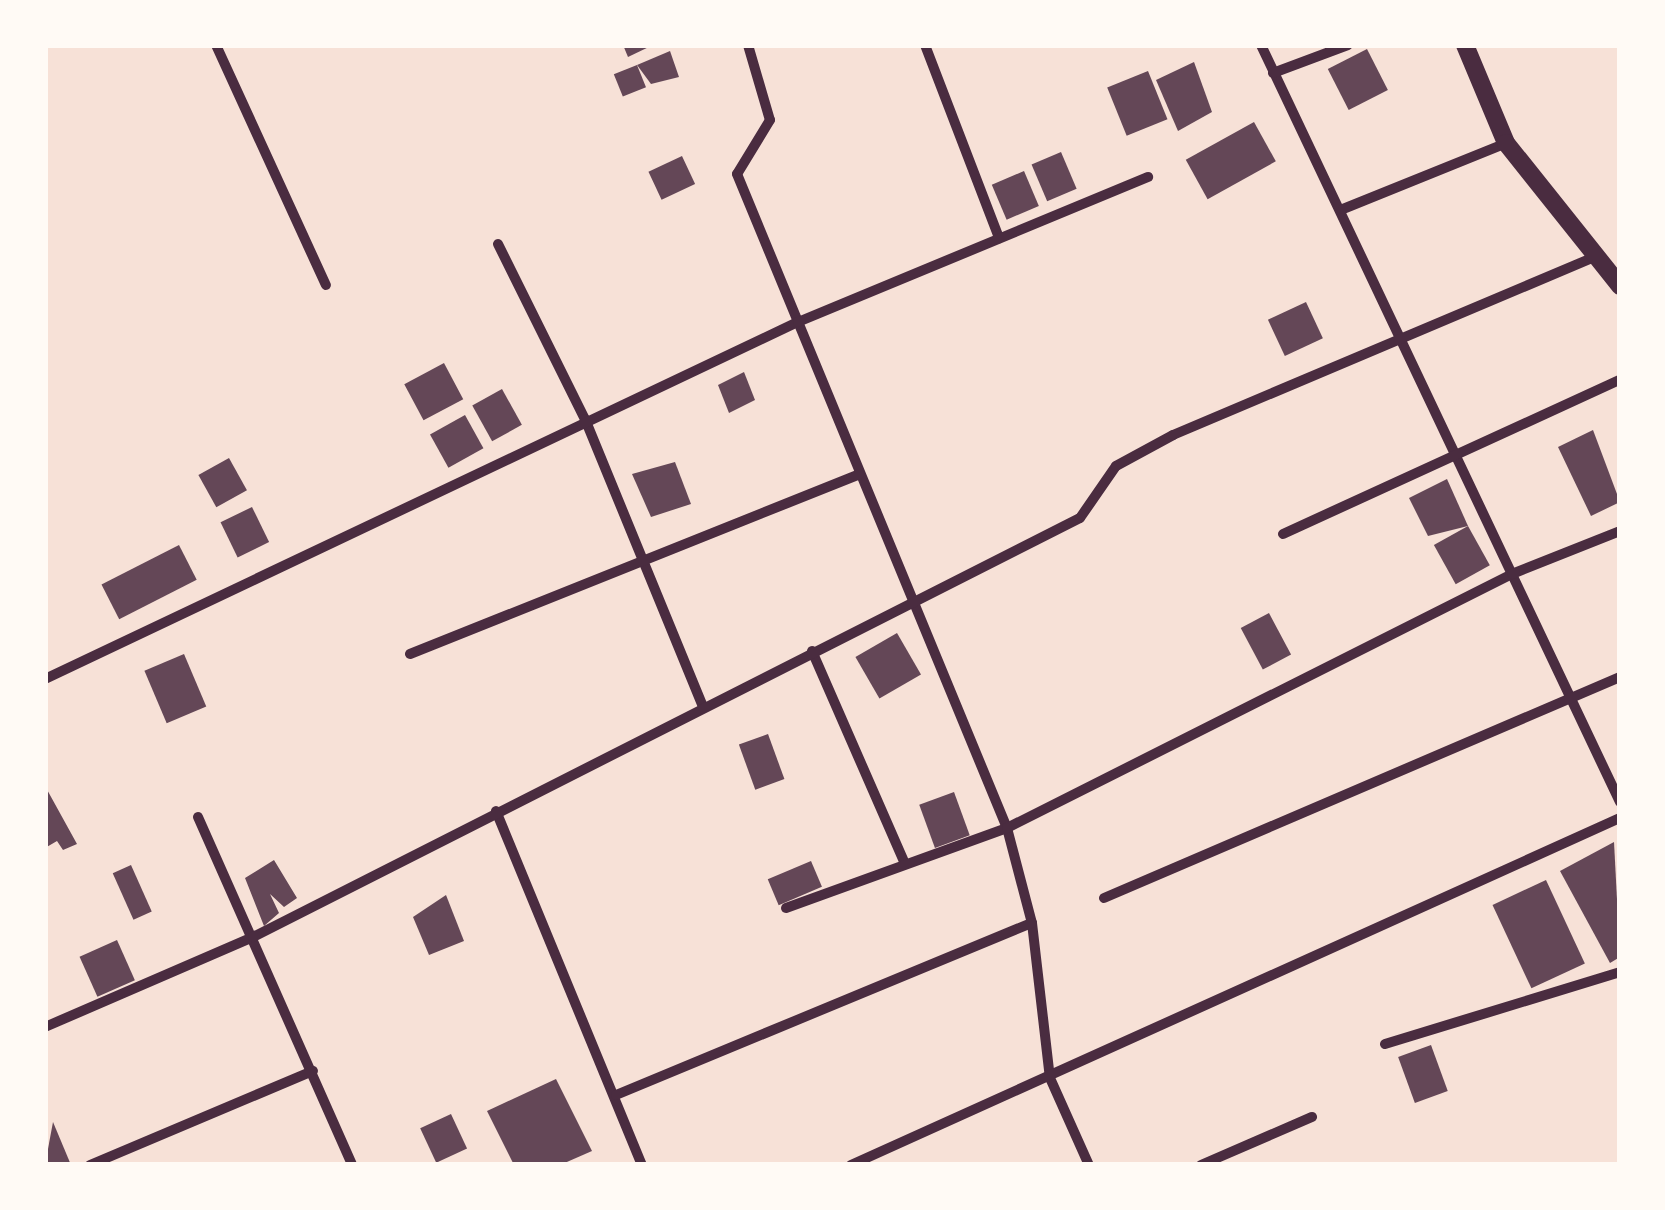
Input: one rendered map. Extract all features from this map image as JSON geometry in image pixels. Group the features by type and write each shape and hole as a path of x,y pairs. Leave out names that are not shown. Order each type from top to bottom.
{"street":[{"path":"216,45 326,285"},
{"path":"748,45 770,120 737,174 1007,828 1032,923 1050,1078 1089,1165"},
{"path":"925,45 999,238"},
{"path":"1261,45 1343,209 1399,339 1574,698 1620,802"},
{"path":"1273,73 1348,45"},
{"path":"1464,45 1506,143 1620,286"},
{"path":"1343,209 1506,143"},
{"path":"45,679 586,419 798,322 1148,177"},
{"path":"498,244 586,419 703,707"},
{"path":"45,1028 253,936 910,599 1080,518 1130,456 1594,257"},
{"path":"1283,534 1620,380"},
{"path":"410,654 860,474"},
{"path":"786,908 1007,828 1512,574 1620,532"},
{"path":"812,651 905,864"},
{"path":"1104,898 1620,677"},
{"path":"496,811 616,1094 642,1165"},
{"path":"198,817 352,1165"},
{"path":"850,1165 1620,818"},
{"path":"616,1094 1032,923"},
{"path":"1385,1044 1620,972"},
{"path":"90,1165 312,1071"},
{"path":"1201,1165 1312,1117"}],"building":[{"path":"623,45 653,45 628,57"},
{"path":"1367,49 1388,90 1349,110 1328,69"},
{"path":"670,51 679,77 651,84 637,65"},
{"path":"1194,62 1212,112 1178,131 1156,80"},
{"path":"637,65 646,87 623,97 614,74"},
{"path":"1148,71 1167,119 1127,136 1107,87"},
{"path":"1254,122 1276,161 1208,199 1186,160"},
{"path":"1061,152 1077,189 1047,201 1032,165"},
{"path":"682,156 695,184 662,200 648,172"},
{"path":"1024,171 1039,206 1007,220 992,185"},
{"path":"1306,302 1323,338 1285,356 1268,320"},
{"path":"444,363 463,399 424,420 404,384"},
{"path":"744,372 755,400 729,413 718,385"},
{"path":"502,389 522,425 492,441 472,405"},
{"path":"465,415 483,448 448,468 430,434"},
{"path":"1593,430 1620,502 1591,516 1558,447"},
{"path":"229,458 247,490 216,507 198,475"},
{"path":"675,462 691,504 651,517 632,474"},
{"path":"1447,479 1468,526 1428,536 1409,498"},
{"path":"252,507 269,542 238,557 221,522"},
{"path":"1468,526 1490,565 1456,584 1434,545"},
{"path":"179,545 197,580 119,619 101,584"},
{"path":"1269,613 1291,654 1263,670 1241,628"},
{"path":"897,633 921,675 879,699 855,657"},
{"path":"184,654 206,706 167,723 144,671"},
{"path":"768,734 784,779 755,790 739,745"},
{"path":"45,786 77,844 63,850 57,841 45,848"},
{"path":"954,792 970,835 935,848 919,805"},
{"path":"1614,842 1620,957 1610,963 1560,871"},
{"path":"274,860 297,898 284,907 270,894 279,913 264,926 245,878"},
{"path":"811,861 822,887 779,905 768,879"},
{"path":"131,865 152,912 133,920 113,873"},
{"path":"1546,880 1585,963 1531,988 1493,905"},
{"path":"446,895 464,941 429,955 413,917"},
{"path":"117,940 135,980 97,997 80,957"},
{"path":"1431,1045 1448,1091 1415,1103 1398,1057"},
{"path":"556,1079 592,1151 560,1165 514,1165 487,1111"},
{"path":"451,1114 467,1148 436,1163 420,1128"},
{"path":"53,1122 71,1165 45,1165"}]}
